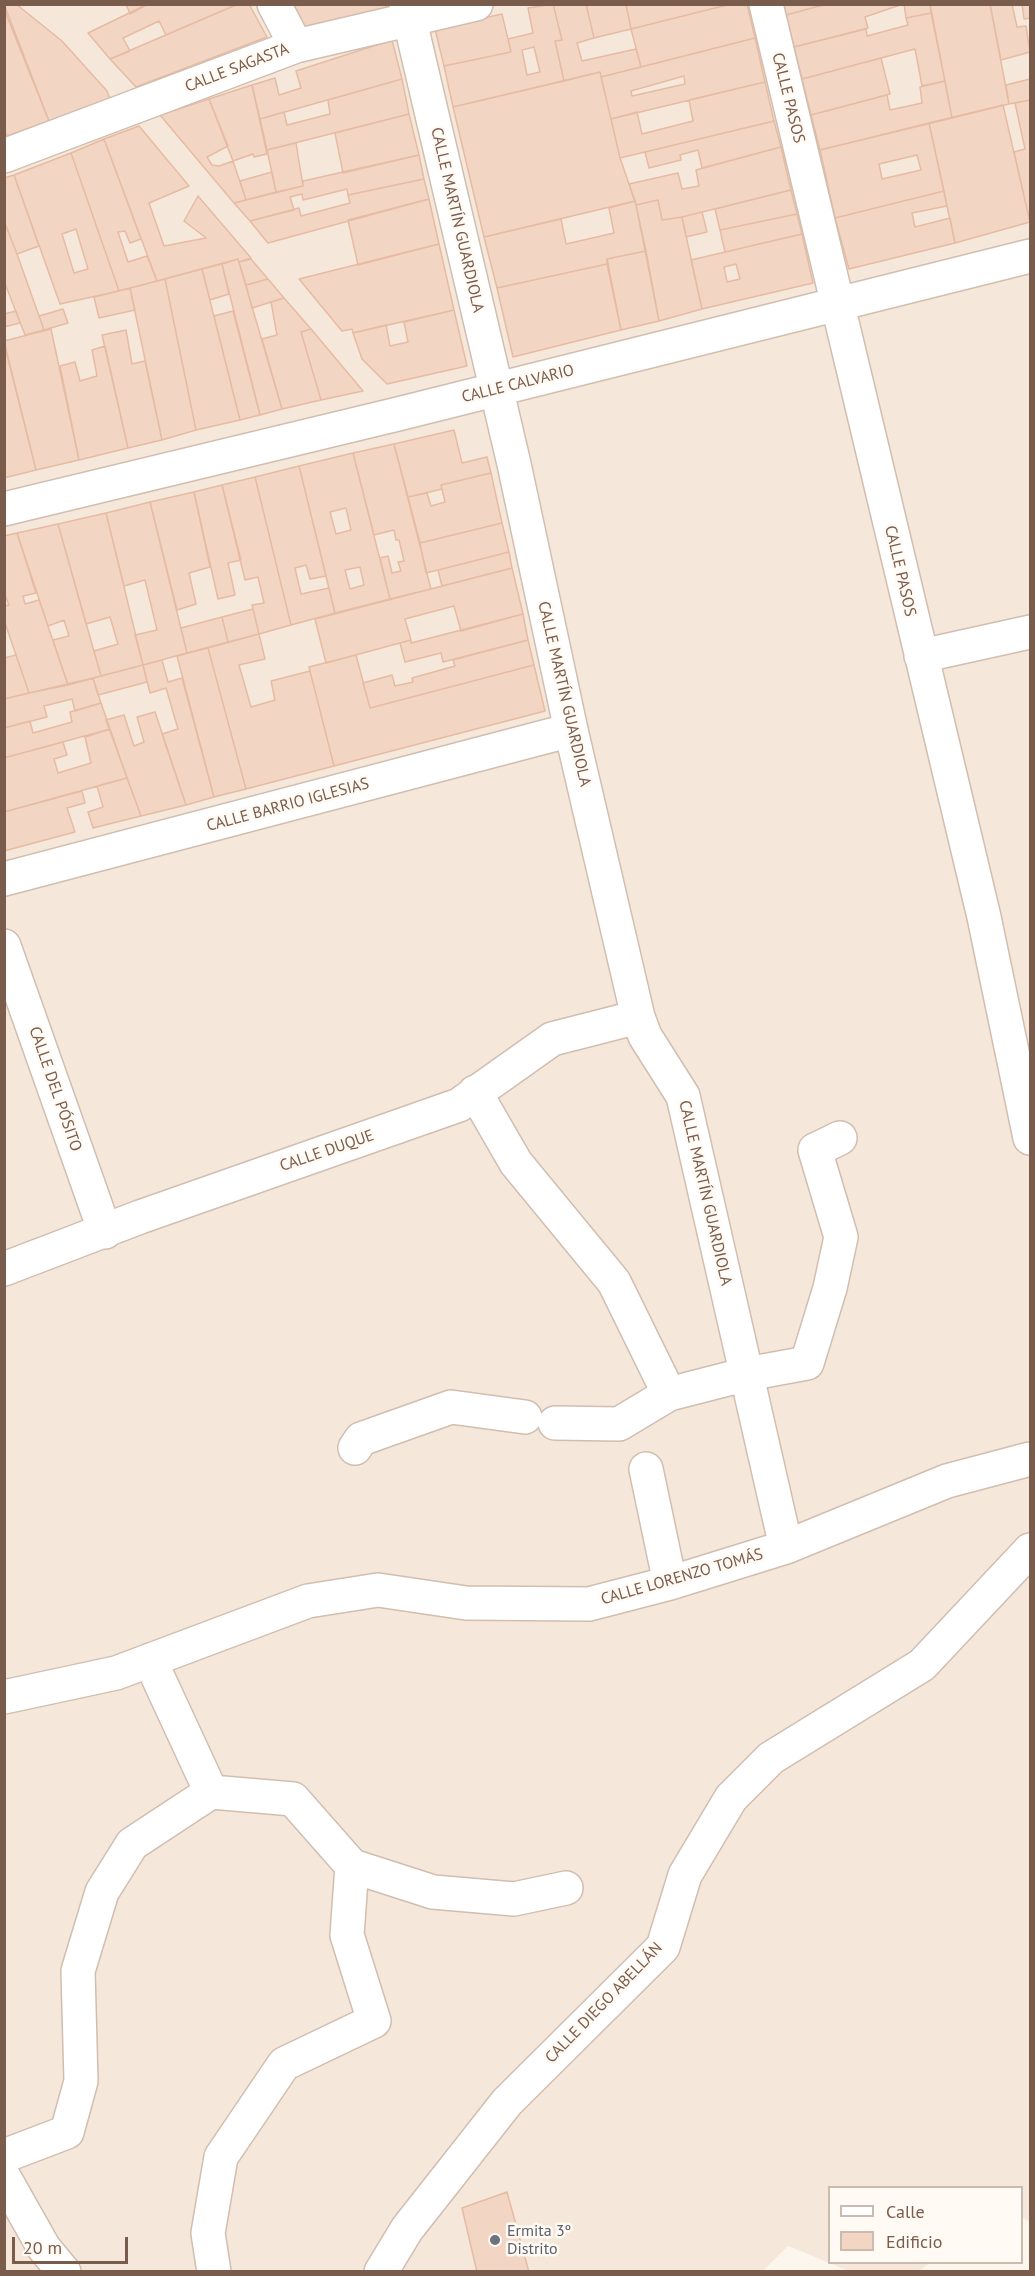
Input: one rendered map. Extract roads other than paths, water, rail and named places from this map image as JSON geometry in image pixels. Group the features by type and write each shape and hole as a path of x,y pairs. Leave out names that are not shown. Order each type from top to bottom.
{"street":[{"path":"274,4 296,46"},
{"name":"CALLE SAGASTA","path":"4,156 296,46 408,12 476,4"},
{"name":"CALLE PASOS","path":"766,4 984,917 1030,1138"},
{"name":"CALLE MARTÍN GUARDIOLA","path":"408,12 497,390 638,1017 645,1036 683,1096 786,1547"},
{"name":"CALLE CALVARIO","path":"4,509 497,390 837,302 1030,255"},
{"path":"921,656 1030,632"},
{"name":"CALLE BARRIO IGLESIAS","path":"4,879 572,730"},
{"name":"CALLE DEL PÓSITO","path":"4,946 105,1232"},
{"name":"CALLE DUQUE","path":"4,1269 140,1217 459,1105 552,1039 638,1017"},
{"path":"475,1092 516,1163 614,1282 669,1394"},
{"path":"640,1442 669,1394 747,1374 807,1363 830,1288 841,1237 815,1150 840,1138"},
{"path":"355,1448 361,1438 451,1407 540,1420 619,1424 640,1442 670,1583"},
{"name":"CALLE LORENZO TOMÁS","path":"4,1697 116,1673 308,1601 378,1590 466,1602 589,1604 670,1583 786,1547 947,1481 1030,1459"},
{"name":"CALLE DIEGO ABELLÁN","path":"381,2271 407,2229 507,2102 663,1947 685,1875 731,1798 771,1758 922,1665 1030,1550"},
{"path":"150,1660 211,1792"},
{"path":"64,2271 44,2248 5,2173 67,2132 81,2081 78,1971 102,1892 132,1844 211,1792 293,1799 352,1866 433,1892 514,1899 566,1888"},
{"path":"214,2271 208,2233 221,2157 284,2064 374,2021 347,1935 352,1866"}],"place":[{"name":"Ermita 3º Distrito","path":"495,2240"}]}
